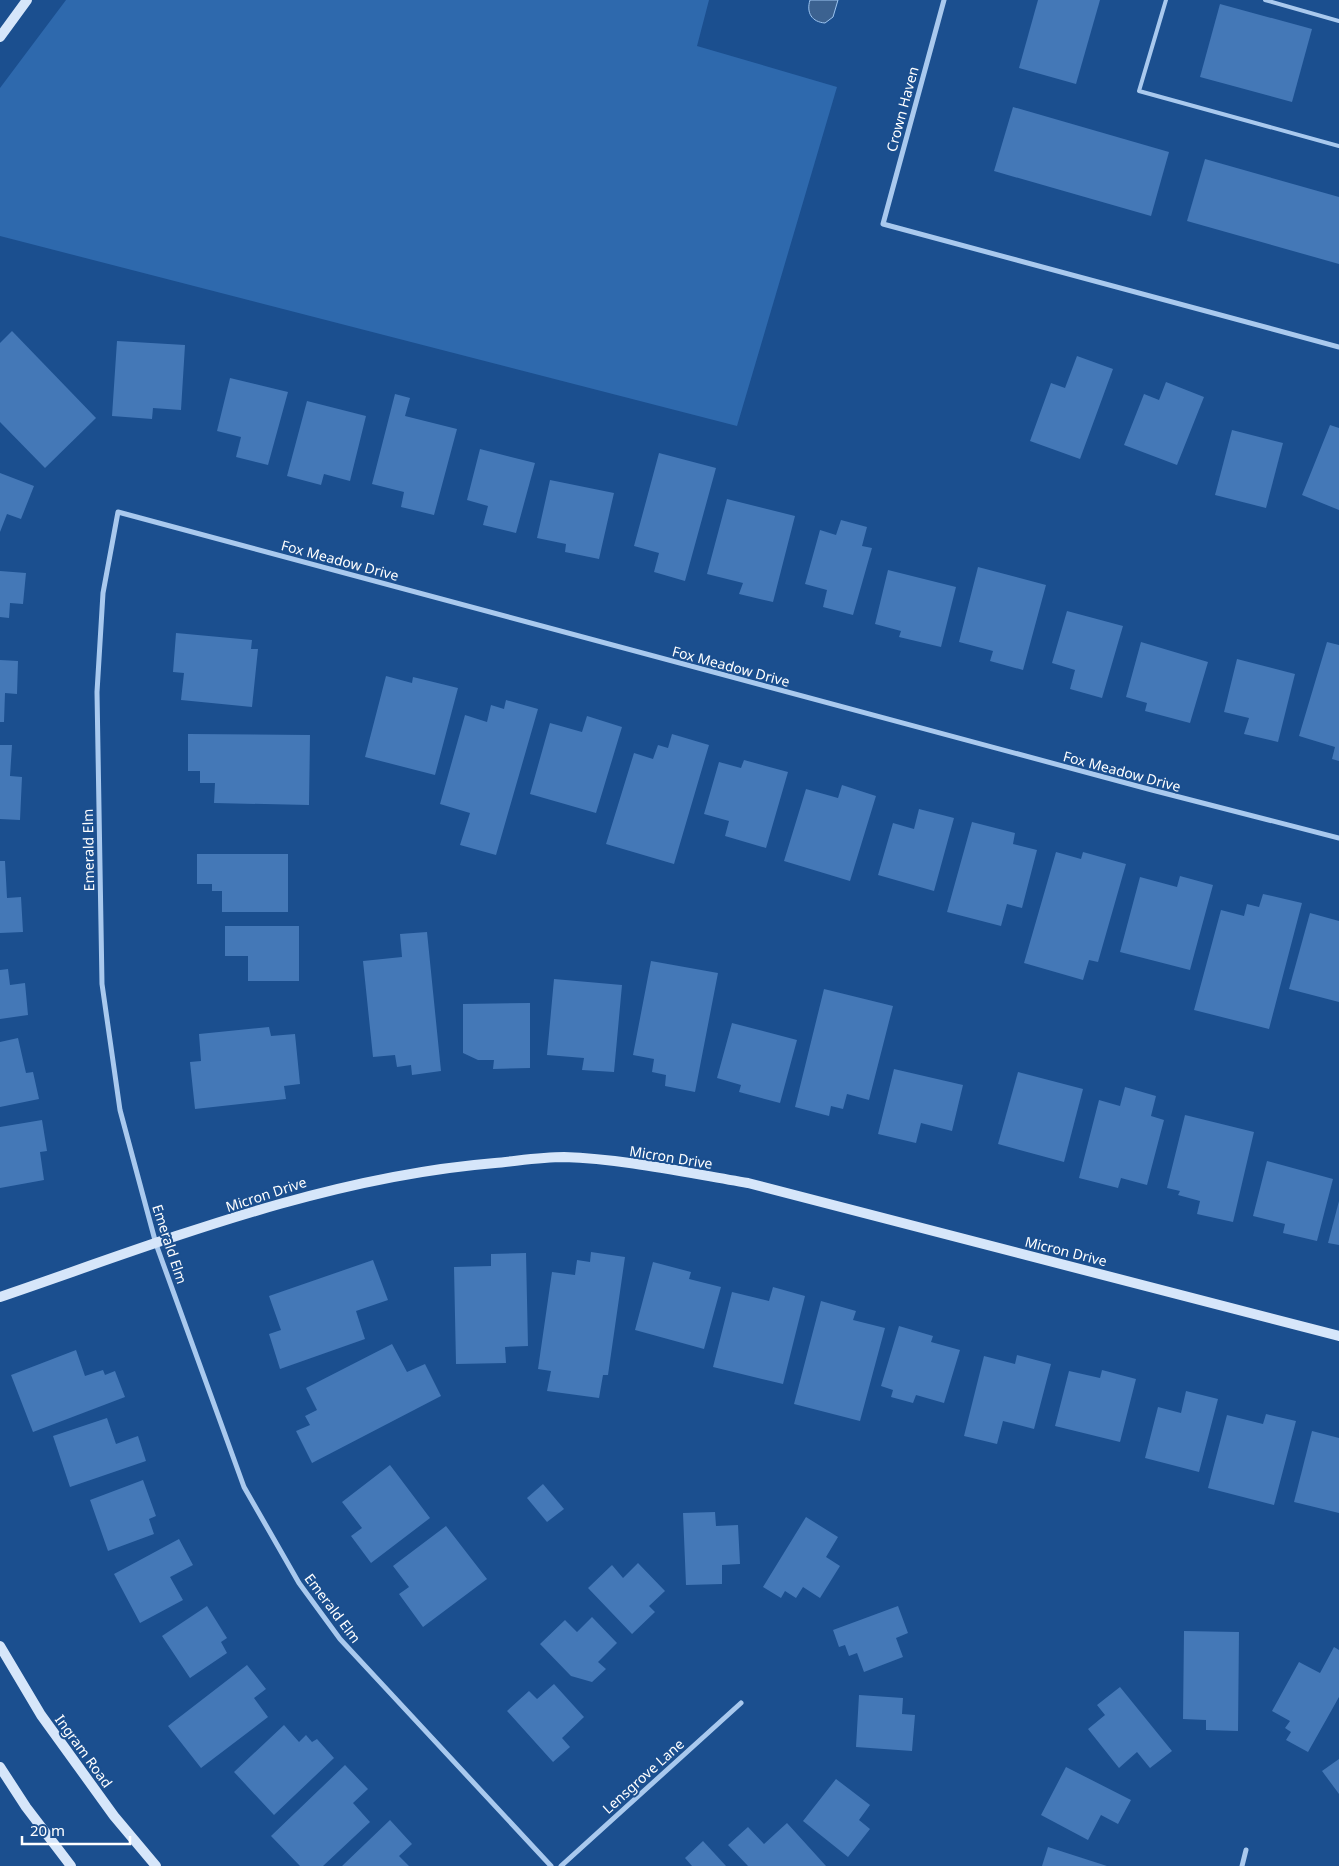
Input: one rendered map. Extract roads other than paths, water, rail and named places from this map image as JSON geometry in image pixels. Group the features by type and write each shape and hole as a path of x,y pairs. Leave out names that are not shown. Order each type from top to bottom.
{"street":[{"path":"0,37 27,0"},
{"name":"Crown Haven","path":"944,0 883,224 1339,347"},
{"name":"Fox Meadow Drive","path":"118,512 1152,790 1339,838"},
{"name":"Emerald Elm","path":"118,512 104,593 97,692 102,984 120,1110 156,1244 244,1487 299,1583 340,1639 551,1866"},
{"name":"Micron Drive","path":"0,1297 318,1192 399,1174 479,1164 563,1157 649,1167 748,1183 1339,1336"},
{"name":"Ingram Road","path":"0,1646 41,1715 114,1816 156,1866"},
{"name":"Lensgrove Lane","path":"561,1866 741,1702"},
{"path":"0,1767 26,1807 71,1866"},
{"path":"1242,1866 1246,1850"}],"lane":[{"path":"1166,0 1139,91 1339,146"},
{"path":"1265,0 1339,21"}]}
